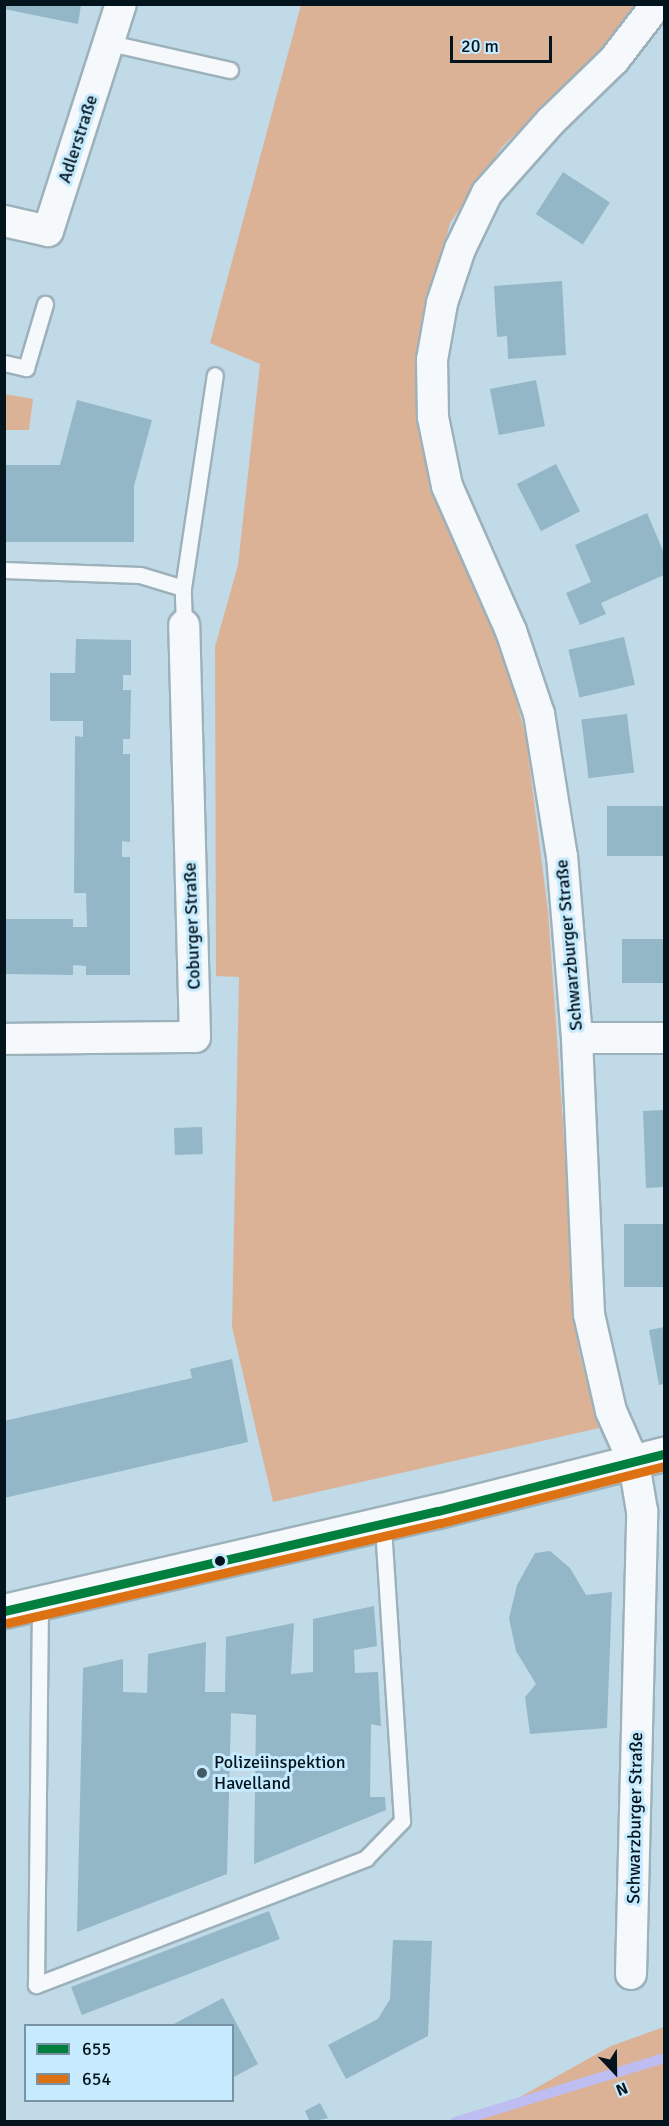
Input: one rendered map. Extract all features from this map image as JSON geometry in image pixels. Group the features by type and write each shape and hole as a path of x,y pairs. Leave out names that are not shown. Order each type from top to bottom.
{"street":[{"name":"Adlerstraße","path":"4,221 48,231 121,4"},
{"name":"Schwarzburger Straße","path":"631,1974 642,1511 634,1463 610,1411 588,1314 577,1038 562,857 539,714 511,631 447,486 433,417 432,360 442,303 460,249 487,193 550,121 614,60 657,4"},
{"name":"Coburger Straße","path":"4,1039 195,1036 184,625"},
{"path":"577,1038 664,1038"},
{"path":"4,1611 383,1524 664,1454"}],"lane":[{"path":"110,43 230,70"},
{"path":"4,363 26,368 45,304"},
{"path":"184,625 183,588 215,375"},
{"path":"4,570 140,575 183,588"},
{"path":"40,1603 36,1985 366,1858 402,1821 383,1524"}],"shaded area":[{"path":"301,5 639,5 623,29 502,147 450,223 426,318 418,419 445,520 507,664 526,738 548,911 579,1351 599,1428 273,1502 232,1327 239,977 216,976 215,647 238,565 260,364 210,343"},
{"path":"5,394 33,399 29,430 5,430"},
{"path":"664,2027 664,2121 477,2121 611,2046"}],"building":[{"path":"4,5 81,5 78,24 4,9"},
{"path":"563,172 610,202 583,244 536,214"},
{"path":"562,281 566,355 508,359 507,336 497,337 494,286"},
{"path":"536,380 545,426 499,435 490,389"},
{"path":"77,400 152,420 134,486 134,542 4,542 4,465 60,465"},
{"path":"556,464 580,511 541,531 517,484"},
{"path":"647,513 664,553 664,575 601,603 606,614 580,625 566,593 591,582 575,545"},
{"path":"624,637 635,685 579,698 568,650"},
{"path":"76,639 131,640 131,675 123,675 123,690 131,690 130,739 123,739 123,754 130,754 130,842 122,841 122,857 130,857 130,975 86,975 86,966 73,965 73,975 4,974 4,919 73,919 73,927 87,927 86,893 74,893 75,736 83,737 83,721 50,721 50,673 75,673"},
{"path":"627,714 634,773 589,778 581,720"},
{"path":"607,806 664,806 664,856 607,856"},
{"path":"622,939 664,939 664,983 622,983"},
{"path":"664,1110 664,1187 646,1188 643,1111"},
{"path":"202,1127 203,1154 175,1155 174,1128"},
{"path":"624,1224 664,1224 664,1287 624,1287"},
{"path":"664,1327 664,1384 659,1385 649,1330"},
{"path":"232,1359 248,1442 4,1498 4,1421 192,1378 190,1369"},
{"path":"550,1551 570,1568 586,1595 612,1592 607,1728 530,1734 525,1697 536,1684 516,1651 509,1618 517,1585 535,1553"},
{"path":"374,1606 377,1646 354,1650 355,1673 378,1672 381,1726 371,1724 370,1797 385,1797 386,1810 254,1864 256,1715 231,1713 227,1874 77,1932 83,1668 123,1659 123,1692 147,1693 148,1654 206,1642 205,1692 225,1692 226,1637 294,1623 291,1674 313,1672 313,1619"},
{"path":"269,1911 280,1939 82,2015 71,1987"},
{"path":"393,1940 432,1941 428,2036 346,2079 328,2045 378,2019 390,1999"},
{"path":"223,1998 258,2064 234,2077 234,2024 174,2024"},
{"path":"320,2103 328,2118 310,2122 305,2111"}],"waterway":[{"path":"455,2122 664,2058"}],"transit line":[{"name":"655","path":"4,1611 438,1511 664,1454"},
{"name":"654","path":"7,1623 441,1523 664,1466"}],"place":[{"name":"Polizeiinspektion Havelland","path":"202,1773"}]}
